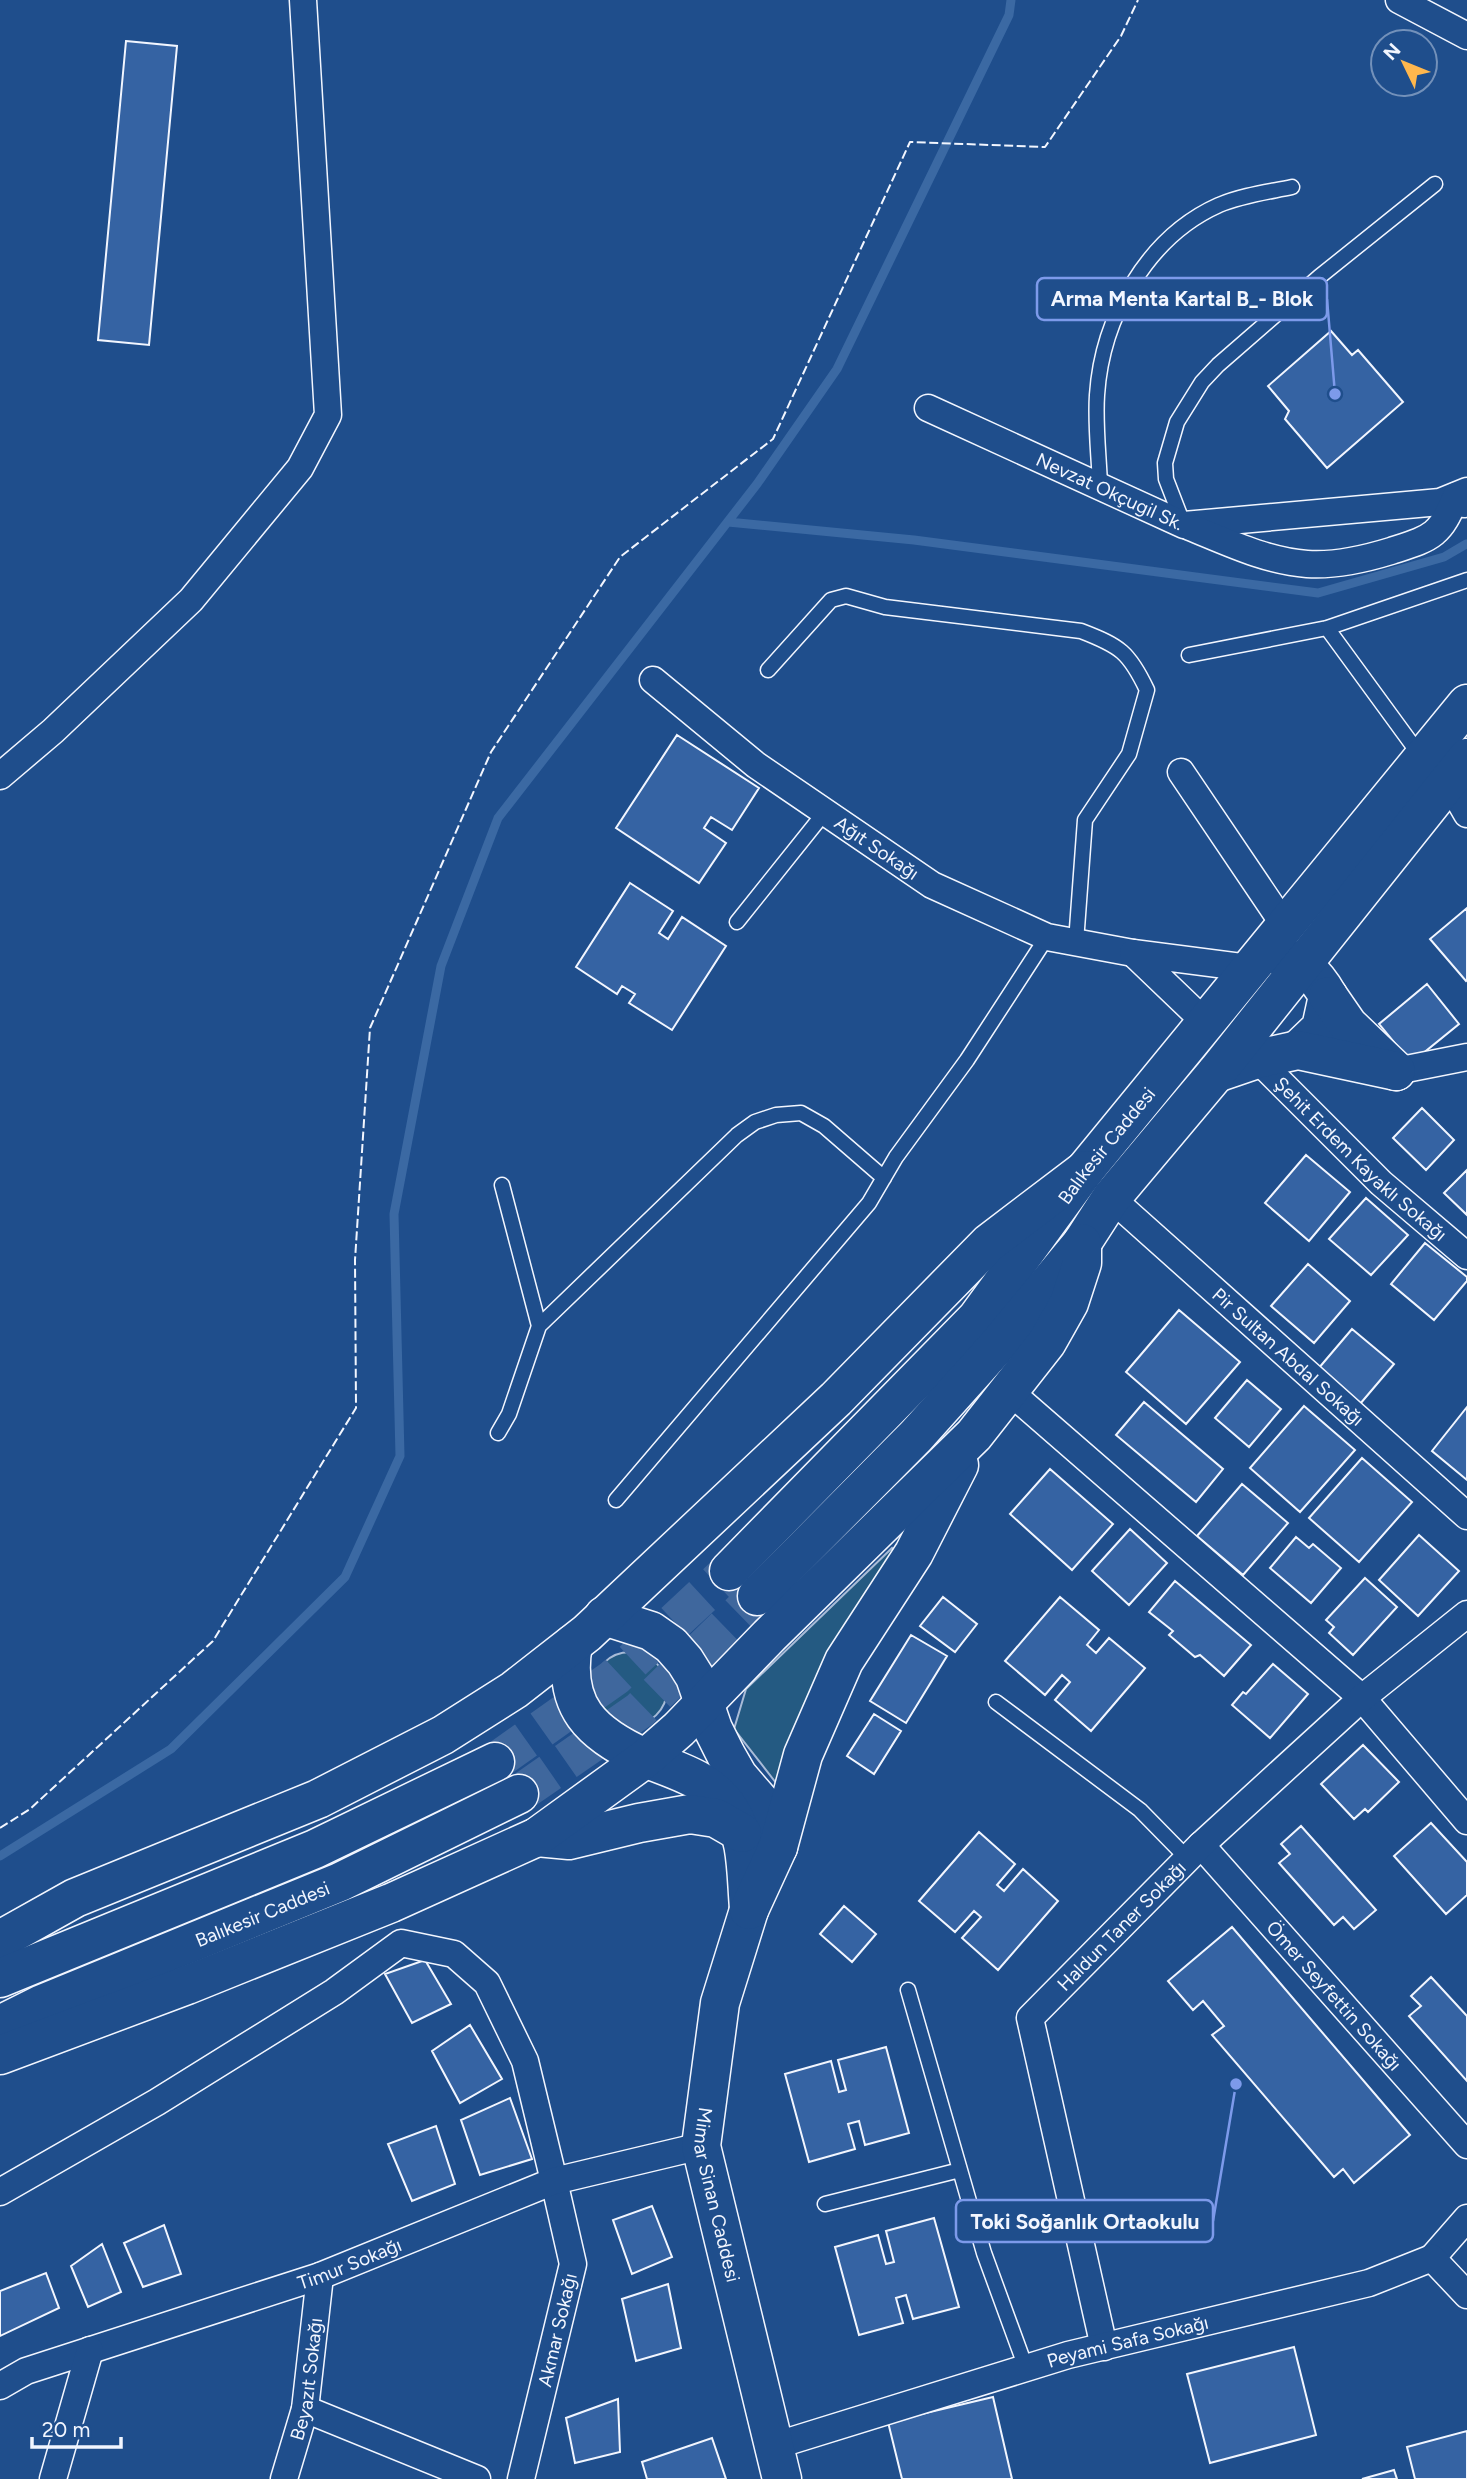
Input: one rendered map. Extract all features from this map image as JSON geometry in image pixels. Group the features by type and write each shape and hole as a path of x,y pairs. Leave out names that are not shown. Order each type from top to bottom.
{"main road":[{"name":"Balıkesir Caddesi","path":"757,1596 916,1436 995,1348 1082,1243 1111,1198 1303,964 1446,766 1467,704"},
{"name":"Balıkesir Caddesi","path":"729,1571 977,1318 1085,1170 1285,926 1446,766"},
{"path":"1250,968 1281,955 1303,964 1319,980 1348,1025 1396,1071"},
{"path":"1298,1050 1321,1028 1328,996"},
{"path":"1216,1073 1257,1059 1298,1050 1396,1071"},
{"path":"0,1940 75,1898 318,1799 432,1741 478,1715 514,1690 604,1616 836,1399 989,1243 1085,1170"},
{"path":"0,2055 187,1985 391,1903 537,1837 646,1758 705,1704 769,1636 974,1435 1047,1342 1069,1303 1082,1263 1082,1243"},
{"name":"Mimar Sinan Caddesi","path":"778,2462 701,2146 720,2003 749,1910 778,1847 803,1755 844,1661 914,1553 974,1435"},
{"path":"604,1616 651,1631 671,1645 685,1661 695,1677 713,1729 738,1776 770,1813 778,1847"},
{"path":"573,1644 571,1675 580,1711 589,1723 610,1739 646,1758 700,1780 729,1807 742,1833 749,1910"},
{"name":"Balıkesir Caddesi","path":"0,1978 315,1849 495,1762"},
{"name":"Balıkesir Caddesi","path":"0,2025 43,2004 340,1882 519,1794"},
{"path":"537,1837 569,1840 690,1814 716,1818 742,1833"}],"street":[{"path":"0,776 53,731 191,600 299,468 327,415 303,0"},
{"path":"1399,0 1467,36"},
{"name":"Nevzat Okçugil Sk.","path":"928,408 1184,525 1463,498"},
{"path":"1184,525 1259,554 1307,564 1363,560 1427,540 1447,520 1463,498"},
{"name":"Ağıt Sokağı","path":"653,680 756,765 932,885 1046,937 1132,953 1250,968"},
{"path":"1446,766 1467,814"},
{"path":"1181,772 1285,926"},
{"path":"1132,953 1205,1022"},
{"path":"1396,1071 1467,1057"},
{"name":"Şehit Erdem Kayaklı Sokağı","path":"1257,1059 1381,1182 1467,1256"},
{"name":"Pir Sultan Abdal Sokağı","path":"1111,1198 1467,1516"},
{"path":"1009,1391 1362,1698 1467,1821"},
{"name":"Haldun Taner Sokağı","path":"1104,2347 1030,2018 1195,1852 1362,1698 1467,1614"},
{"name":"Ömer Seyfettin Sokağı","path":"1195,1852 1467,2145"},
{"name":"Akmar Sokağı","path":"0,2192 157,2102 334,1992 401,1943 454,1954 487,1983 524,2061 573,2264 521,2479"},
{"name":"Timur Sokağı","path":"0,2386 26,2371 320,2276 554,2180 701,2146"},
{"path":"1467,2218 1432,2258 1467,2295"},
{"name":"Peyami Safa Sokağı","path":"778,2462 1026,2368 1369,2283 1432,2258"},
{"name":"Beyazıt Sokağı","path":"284,2479 306,2409 320,2276"},
{"path":"53,2479 90,2350"},
{"path":"306,2409 477,2479"}],"lane":[{"path":"1184,525 1166,479 1165,463 1177,422 1202,382 1319,277 1435,184"},
{"path":"1100,486 1097,396 1100,369 1116,316 1139,274 1166,241 1196,217 1243,196 1292,187"},
{"path":"1189,655 1327,628 1467,580"},
{"path":"768,670 831,600 846,596 884,607 1081,631 1110,642 1123,651 1137,669 1147,690 1129,754 1085,820 1076,942"},
{"path":"1327,628 1446,766"},
{"path":"737,922 825,812"},
{"path":"616,1500 869,1203 896,1157 967,1060 1046,937"},
{"path":"498,1433 509,1414 539,1326 737,1135 755,1122 776,1115 801,1112 824,1126 884,1178"},
{"path":"502,1185 539,1326"},
{"path":"996,1702 1195,1852"},
{"path":"908,1990 984,2253 1026,2368"},
{"path":"825,2204 960,2170"}],"shaded area":[{"path":"892,1548 898,1555 780,1788 734,1729 746,1689"},
{"path":"630,1652 644,1655 656,1663 664,1675 667,1689 664,1703 656,1715 644,1723 630,1726 616,1723 604,1715 596,1703 593,1689 596,1675 604,1663 616,1655"}],"building":[{"path":"126,41 177,46 149,345 98,340"},
{"path":"1331,331 1352,355 1358,350 1403,402 1327,468 1285,419 1289,411 1268,386"},
{"path":"677,735 759,788 732,830 711,817 704,828 726,843 699,883 616,828"},
{"path":"630,883 673,911 659,933 668,939 682,917 726,946 672,1030 629,1003 635,994 622,986 617,994 576,967"},
{"path":"1467,908 1467,980 1466,981 1430,939"},
{"path":"1427,984 1459,1024 1411,1063 1379,1024"},
{"path":"1422,1108 1454,1140 1426,1170 1393,1138"},
{"path":"1306,1155 1350,1192 1309,1241 1265,1203"},
{"path":"1467,1170 1467,1215 1444,1193"},
{"path":"1366,1198 1408,1235 1371,1275 1329,1239"},
{"path":"1425,1243 1467,1277 1467,1281 1434,1320 1391,1284"},
{"path":"1308,1264 1350,1301 1314,1343 1271,1306"},
{"path":"1179,1310 1240,1362 1186,1424 1126,1372"},
{"path":"1352,1329 1394,1364 1360,1404 1318,1369"},
{"path":"1247,1380 1281,1409 1249,1447 1215,1418"},
{"path":"1144,1402 1223,1469 1196,1502 1116,1435"},
{"path":"1304,1406 1355,1450 1300,1512 1250,1468"},
{"path":"1467,1407 1467,1480 1432,1451"},
{"path":"1362,1458 1412,1502 1359,1562 1309,1518"},
{"path":"1050,1469 1113,1524 1072,1570 1010,1514"},
{"path":"1242,1484 1288,1523 1243,1575 1197,1536"},
{"path":"1130,1529 1167,1563 1129,1605 1092,1571"},
{"path":"1419,1535 1459,1571 1418,1616 1379,1580"},
{"path":"1296,1537 1309,1548 1313,1544 1341,1568 1311,1603 1270,1568"},
{"path":"1365,1578 1397,1607 1353,1655 1329,1633 1334,1627 1326,1620"},
{"path":"1175,1581 1251,1645 1224,1676 1200,1655 1195,1657 1169,1635 1173,1631 1149,1612"},
{"path":"943,1597 977,1624 955,1652 920,1626"},
{"path":"1060,1597 1099,1630 1087,1645 1096,1653 1109,1638 1145,1668 1091,1731 1055,1700 1070,1682 1062,1675 1045,1695 1005,1661"},
{"path":"911,1635 947,1656 906,1723 870,1701"},
{"path":"1273,1664 1308,1694 1270,1738 1232,1705 1243,1692 1246,1694"},
{"path":"874,1714 901,1731 874,1774 847,1756"},
{"path":"1363,1745 1399,1782 1368,1812 1365,1809 1354,1819 1321,1784"},
{"path":"1431,1823 1467,1862 1467,1895 1446,1914 1394,1856"},
{"path":"1301,1826 1376,1910 1354,1929 1343,1917 1334,1925 1279,1863 1290,1854 1281,1844"},
{"path":"979,1832 1015,1864 997,1885 1004,1891 1023,1869 1058,1901 998,1970 962,1938 981,1917 974,1911 955,1932 919,1901"},
{"path":"844,1906 876,1934 852,1962 820,1934"},
{"path":"1232,1927 1410,2135 1354,2183 1343,2169 1334,2177 1212,2035 1224,2026 1203,2001 1193,2010 1168,1981"},
{"path":"425,1960 451,2004 412,2023 385,1974"},
{"path":"1431,1977 1467,2016 1467,2081 1409,2016 1421,2006 1411,1996"},
{"path":"470,2025 502,2079 460,2103 432,2051"},
{"path":"886,2047 909,2133 865,2145 859,2121 848,2124 855,2149 809,2162 785,2074 831,2061 839,2092 846,2090 838,2060"},
{"path":"510,2098 532,2159 480,2175 461,2120"},
{"path":"436,2126 455,2184 412,2201 388,2144"},
{"path":"652,2206 672,2257 632,2274 613,2220"},
{"path":"934,2218 959,2307 913,2319 906,2295 896,2298 903,2323 859,2335 835,2247 878,2235 886,2264 894,2262 886,2231"},
{"path":"164,2225 181,2274 143,2287 124,2243"},
{"path":"102,2244 121,2292 88,2307 71,2266"},
{"path":"46,2273 59,2308 0,2336 0,2291"},
{"path":"668,2284 681,2348 636,2361 622,2299"},
{"path":"1294,2347 1316,2435 1210,2463 1187,2374"},
{"path":"993,2397 1012,2479 902,2479 888,2422"},
{"path":"618,2399 620,2452 575,2463 566,2418"},
{"path":"1467,2431 1467,2479 1415,2479 1407,2447"},
{"path":"712,2438 726,2479 647,2479 642,2462"},
{"path":"1394,2470 1397,2479 1362,2479"}],"waterway":[{"path":"0,1856 171,1749 345,1577 400,1456 394,1214 441,966 498,818 757,484 837,369 1009,15 1011,0"},
{"path":"728,522 914,540 1318,593 1444,557 1466,544"}],"tunnel":[{"path":"495,1762 615,1677 729,1571"},
{"path":"519,1794 640,1710 757,1596"}],"fence":[{"path":"0,1828 30,1809 213,1641 356,1408 355,1260 370,1028 491,752 620,557 773,439 910,142 1045,147 1121,36 1138,0"}],"place":[{"name":"Arma Menta Kartal B_- Blok","path":"1335,394"},
{"name":"Toki Soğanlık Ortaokulu","path":"1236,2084"}]}
